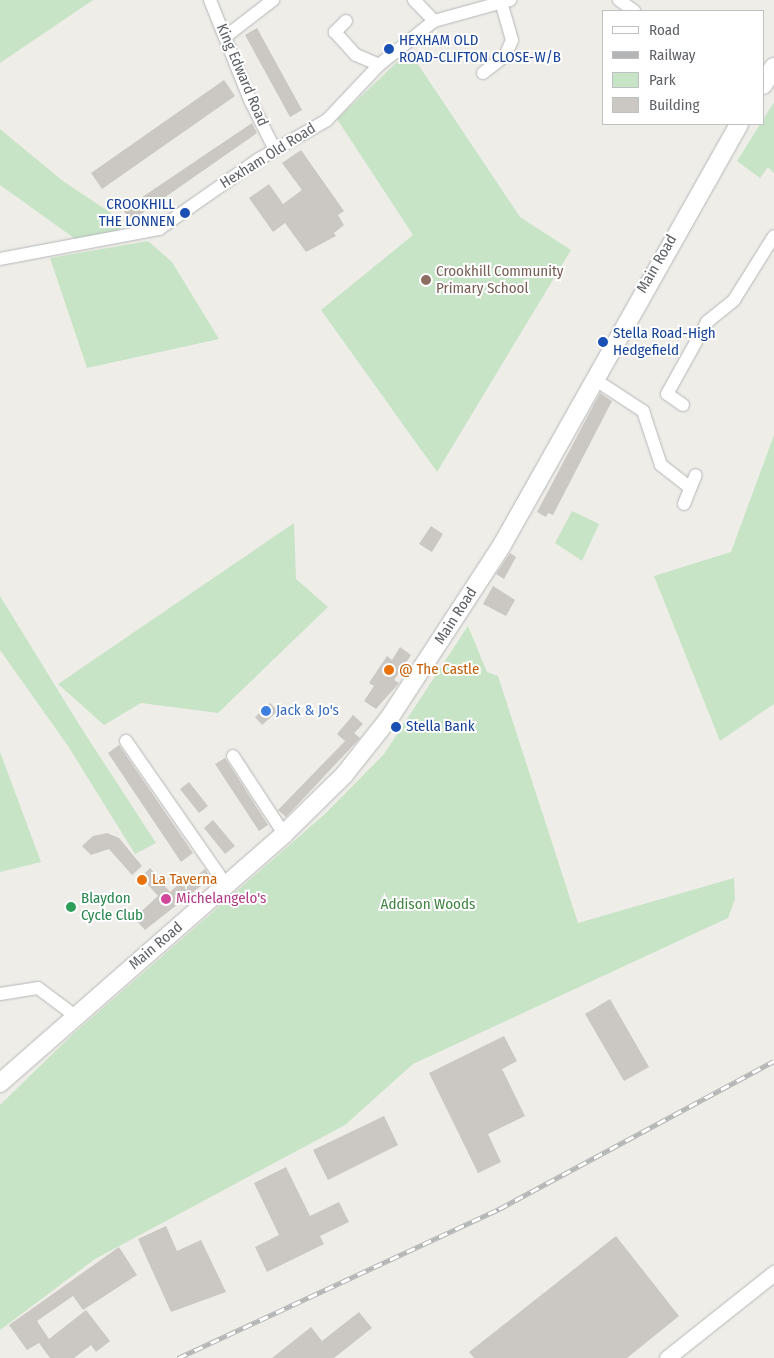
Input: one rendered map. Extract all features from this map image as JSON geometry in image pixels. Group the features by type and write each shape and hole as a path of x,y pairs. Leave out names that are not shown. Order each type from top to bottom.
{"main road":[{"path":"764,83 774,67"},
{"name":"Main Road","path":"0,1083 74,1015 284,834 344,775 390,717 502,545 738,125"}],"street":[{"name":"King Edward Road","path":"210,0 275,150"},
{"path":"225,38 274,0"},
{"path":"414,0 434,21"},
{"path":"619,0 633,10"},
{"path":"483,73 505,56 512,40 505,1"},
{"name":"Hexham Old Road","path":"0,259 159,228 275,150 327,120 379,65 434,21 505,1"},
{"path":"346,21 335,32 356,55 379,65"},
{"path":"683,405 667,394 708,322 734,300 773,242"},
{"path":"594,379 644,411 662,465 690,488"},
{"path":"684,504 696,474"},
{"path":"126,741 226,885"},
{"path":"233,756 284,834"},
{"path":"0,994 38,988 74,1015"},
{"path":"667,1358 774,1274"}],"green space":[{"path":"0,0 93,0 0,63"},
{"name":"Crookhill Community Primary School","path":"409,51 520,217 571,250 437,472 321,310 413,235 337,119"},
{"path":"774,102 774,173 768,167 760,178 737,161 760,125 764,125 764,118"},
{"path":"0,129 63,181 111,213 124,236 74,238 0,185"},
{"path":"148,241 172,262 219,339 87,368 50,258"},
{"path":"774,435 774,704 720,741 654,576 731,552"},
{"path":"572,511 599,524 582,561 555,543"},
{"path":"294,523 296,579 328,607 218,713 141,703 104,725 58,684"},
{"path":"0,596 80,726 156,843 135,854 68,746 0,650"},
{"name":"Addison Woods","path":"468,626 487,672 498,676 578,923 734,878 735,899 728,918 413,1064 345,1125 95,1259 0,1330 0,1105 72,1035 325,814 384,754"},
{"path":"0,752 41,862 0,872"}],"building":[{"path":"257,28 302,110 290,117 245,35"},
{"path":"224,80 235,96 102,189 91,173"},
{"path":"252,123 257,133 131,221 123,210"},
{"path":"301,150 344,211 338,215 344,225 334,233 336,236 306,252 285,223 273,232 249,198 269,184 283,204 302,190 282,163"},
{"path":"600,393 612,401 553,515 548,513 546,517 537,512"},
{"path":"431,526 443,534 432,552 419,544"},
{"path":"510,553 516,557 504,579 496,574"},
{"path":"493,586 515,600 506,616 483,604"},
{"name":"@ The Castle","path":"400,647 411,655 394,680 399,683 376,709 364,701 374,686 369,683 387,656 392,660"},
{"path":"270,703 278,711 262,725 255,717"},
{"path":"353,715 363,724 354,733 360,738 286,817 278,810 345,741 337,734"},
{"path":"119,745 193,853 181,862 108,753"},
{"path":"225,758 268,825 259,831 215,764"},
{"path":"189,782 208,806 199,813 180,789"},
{"path":"213,820 235,846 225,854 204,828"},
{"path":"107,833 119,838 142,866 132,875 109,849 91,855 82,846 93,836"},
{"name":"Michelangelo's","path":"150,868 170,892 190,874 194,878 205,869 211,878 145,930 134,918 158,896 141,877"},
{"path":"610,999 649,1067 624,1081 585,1014"},
{"path":"504,1036 517,1061 502,1069 525,1116 488,1134 501,1162 478,1173 429,1073"},
{"path":"384,1116 398,1145 328,1180 313,1150"},
{"path":"286,1167 310,1216 339,1202 349,1222 320,1236 324,1244 267,1272 255,1247 279,1235 254,1183"},
{"path":"166,1226 177,1251 201,1240 226,1292 171,1312 138,1239"},
{"path":"616,1236 679,1316 627,1358 474,1358 469,1352"},
{"path":"119,1247 137,1275 83,1310 73,1296 37,1321 49,1339 86,1310 110,1341 96,1352 91,1345 74,1358 50,1358 39,1343 27,1350 9,1325"},
{"path":"359,1312 372,1328 334,1358 272,1358 311,1327 322,1341"}],"railway":[{"path":"178,1358 499,1209 774,1061"}],"place":[{"name":"HEXHAM OLD ROAD-CLIFTON CLOSE-W/B","path":"389,49"},
{"name":"CROOKHILL THE LONNEN","path":"185,213"},
{"name":"Crookhill Community Primary School","path":"426,280"},
{"name":"Stella Road-High Hedgefield","path":"603,342"},
{"name":"@ The Castle","path":"389,670"},
{"name":"Jack & Jo's","path":"266,711"},
{"name":"Stella Bank","path":"396,727"},
{"name":"La Taverna","path":"142,880"},
{"name":"Michelangelo's","path":"166,899"},
{"name":"Blaydon Cycle Club","path":"71,907"}]}
